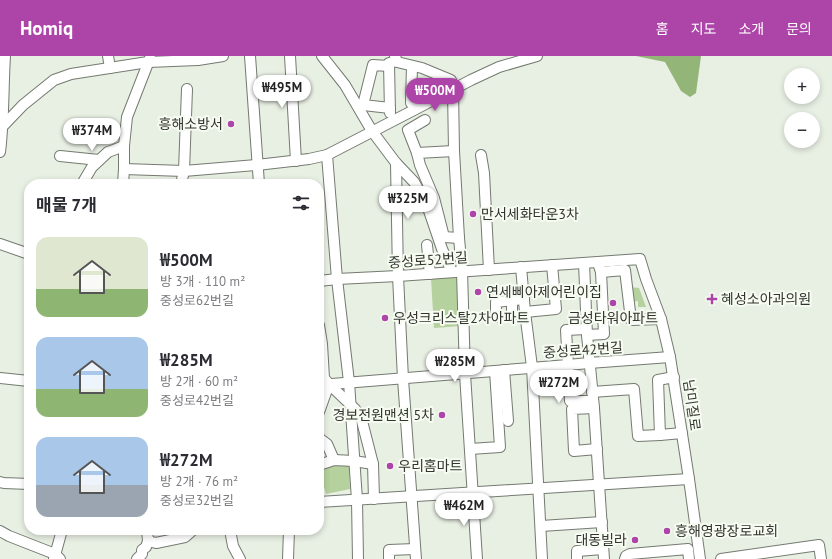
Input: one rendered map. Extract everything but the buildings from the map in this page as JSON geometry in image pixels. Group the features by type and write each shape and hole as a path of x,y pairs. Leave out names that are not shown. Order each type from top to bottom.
{"street":[{"path":"0,152 1,99 5,56"},
{"path":"108,56 110,68"},
{"path":"1,128 22,105 54,80 71,74 110,68 149,59 198,60 223,56"},
{"path":"250,56 258,179"},
{"path":"290,56 296,161"},
{"path":"322,56 345,85 372,131 396,163 414,182 427,206 442,249 452,272"},
{"path":"124,169 184,171 296,161 327,155 471,80 499,67 537,56"},
{"path":"123,179 124,146 127,117 149,59"},
{"path":"390,122 394,61"},
{"path":"390,108 363,105 373,65 394,61 422,68 451,80 453,90 454,151 477,559"},
{"path":"411,104 412,66"},
{"path":"183,179 187,89"},
{"path":"425,120 408,130 420,165 434,198 444,237 459,238"},
{"path":"85,179 92,168 108,152 124,146"},
{"path":"417,153 454,151"},
{"path":"327,155 337,279 349,382 357,500 358,559"},
{"path":"480,155 484,173 488,270"},
{"path":"60,156 99,160"},
{"path":"389,559 389,550 416,554 403,378 398,276 396,163"},
{"path":"0,244 24,252"},
{"path":"427,245 430,274"},
{"name":"중성로52번길","path":"324,280 584,263 599,267 640,259"},
{"name":"남미질로","path":"640,259 661,319 670,357 700,559"},
{"path":"577,559 577,551 601,554 602,522 589,363 584,263"},
{"path":"525,312 556,309 552,265"},
{"path":"593,400 570,402 566,330 604,334 599,267 625,270 631,320 661,319"},
{"path":"521,268 532,367 542,559"},
{"path":"496,317 496,302 524,299"},
{"path":"512,300 512,316"},
{"name":"중성로42번길","path":"324,384 670,357"},
{"path":"470,449 500,446 500,370"},
{"path":"500,370 508,420"},
{"path":"660,435 658,380 674,377"},
{"path":"0,378 24,380"},
{"path":"324,384 355,409 360,417 373,464 374,499"},
{"path":"597,449 574,451 572,409 593,400 634,389 638,436 682,433"},
{"path":"324,442 334,460"},
{"path":"324,463 334,460 373,464"},
{"path":"324,502 689,479"},
{"path":"0,482 24,484"},
{"path":"541,526 602,522"},
{"path":"0,530 9,536 56,558 61,535"},
{"path":"141,558 142,550 146,547 148,541 147,535"},
{"path":"148,541 156,543 184,537 187,535"},
{"path":"231,535 233,546 240,559"},
{"path":"288,559 289,535"},
{"path":"722,559 819,545 821,559"},
{"path":"625,559 626,556 630,554 688,549 689,559"}],"shaded area":[{"path":"636,56 701,56 696,93 690,97 681,91 665,62"},
{"path":"458,276 461,326 434,328 431,278"},
{"path":"630,287 639,288 646,307 638,307 638,301 632,302"},
{"path":"349,464 350,489 326,494 324,487 324,468 332,465"}],"place":[{"name":"흥해소방서","path":"231,124"},
{"name":"만서세화타운3차","path":"473,214"},
{"name":"연세삐아제어린이집","path":"478,292"},
{"name":"혜성소아과의원","path":"712,299"},
{"name":"금성타워아파트","path":"613,303"},
{"name":"우성크리스탈2차아파트","path":"385,318"},
{"name":"경보전원맨션 5차","path":"442,415"},
{"name":"우리홈마트","path":"390,466"},
{"name":"흥해영광장로교회","path":"667,531"},
{"name":"대동빌라","path":"635,540"}]}
